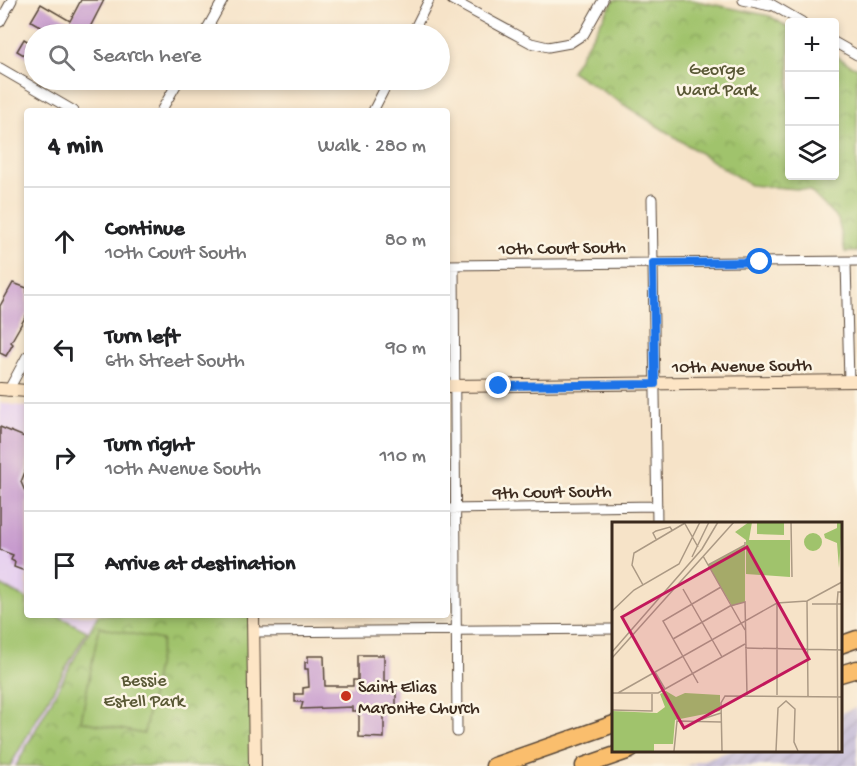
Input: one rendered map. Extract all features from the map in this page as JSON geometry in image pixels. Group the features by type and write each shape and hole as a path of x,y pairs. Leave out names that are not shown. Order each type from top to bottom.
{"highway":[{"path":"842,644 857,639"},
{"path":"842,674 857,669"},
{"path":"494,766 612,725"},
{"path":"584,766 627,751"}],"street":[{"path":"0,22 12,0"},
{"path":"210,24 223,0"},
{"path":"417,24 429,0"},
{"path":"452,0 531,43 548,47 570,43 584,34 603,0"},
{"path":"743,0 776,7"},
{"path":"764,0 795,18"},
{"path":"839,45 857,55"},
{"path":"0,68 24,82"},
{"path":"38,90 69,108"},
{"path":"163,108 173,90"},
{"path":"375,108 384,90"},
{"path":"652,199 657,522"},
{"name":"10th Court South","path":"450,265 857,261"},
{"path":"846,262 853,382"},
{"path":"450,265 451,508 457,732"},
{"path":"4,390 24,360"},
{"name":"10th Avenue South","path":"451,386 853,382"},
{"path":"4,390 24,391"},
{"name":"9th Court South","path":"451,508 657,506"},
{"path":"254,618 255,766"},
{"path":"254,632 612,628"}],"shaded area":[{"path":"0,403 24,407 24,618 96,618 16,766 0,766"},
{"path":"857,707 857,766 685,766 730,751 842,751 842,713"}],"green space":[{"name":"George Ward Park","path":"614,0 692,0 770,16 785,25 785,180 839,180 839,58 857,67 857,252 845,252 838,219 809,190 750,185 571,71"},
{"path":"0,585 24,597 24,618 62,618 87,631 10,766 0,766"},
{"name":"Bessie Estell Park","path":"96,618 254,618 255,766 16,766"},
{"path":"99,627 162,640 144,734 81,721"}],"building":[{"path":"81,0 104,0 92,24 36,24 31,21 41,4 70,21"},
{"path":"24,39 24,55 17,51"},
{"path":"13,283 24,287 24,319 6,356 0,353 0,306"},
{"path":"0,427 24,437 24,474 21,482 24,489 24,570 14,567 15,562 11,560 13,555 0,550"},
{"name":"Saint Elias Maronite Church","path":"358,655 384,655 384,681 389,681 389,687 396,687 396,705 389,705 389,710 384,710 384,738 359,737 359,711 353,711 353,707 301,709 303,702 295,702 295,694 303,694 303,688 309,687 308,669 305,669 308,656 324,656 325,686 353,686 353,680 358,680"}],"place":[{"name":"Saint Elias Maronite Church","path":"346,696"}],"route":[{"path":"499,386 655,384 653,263 760,262"}]}
